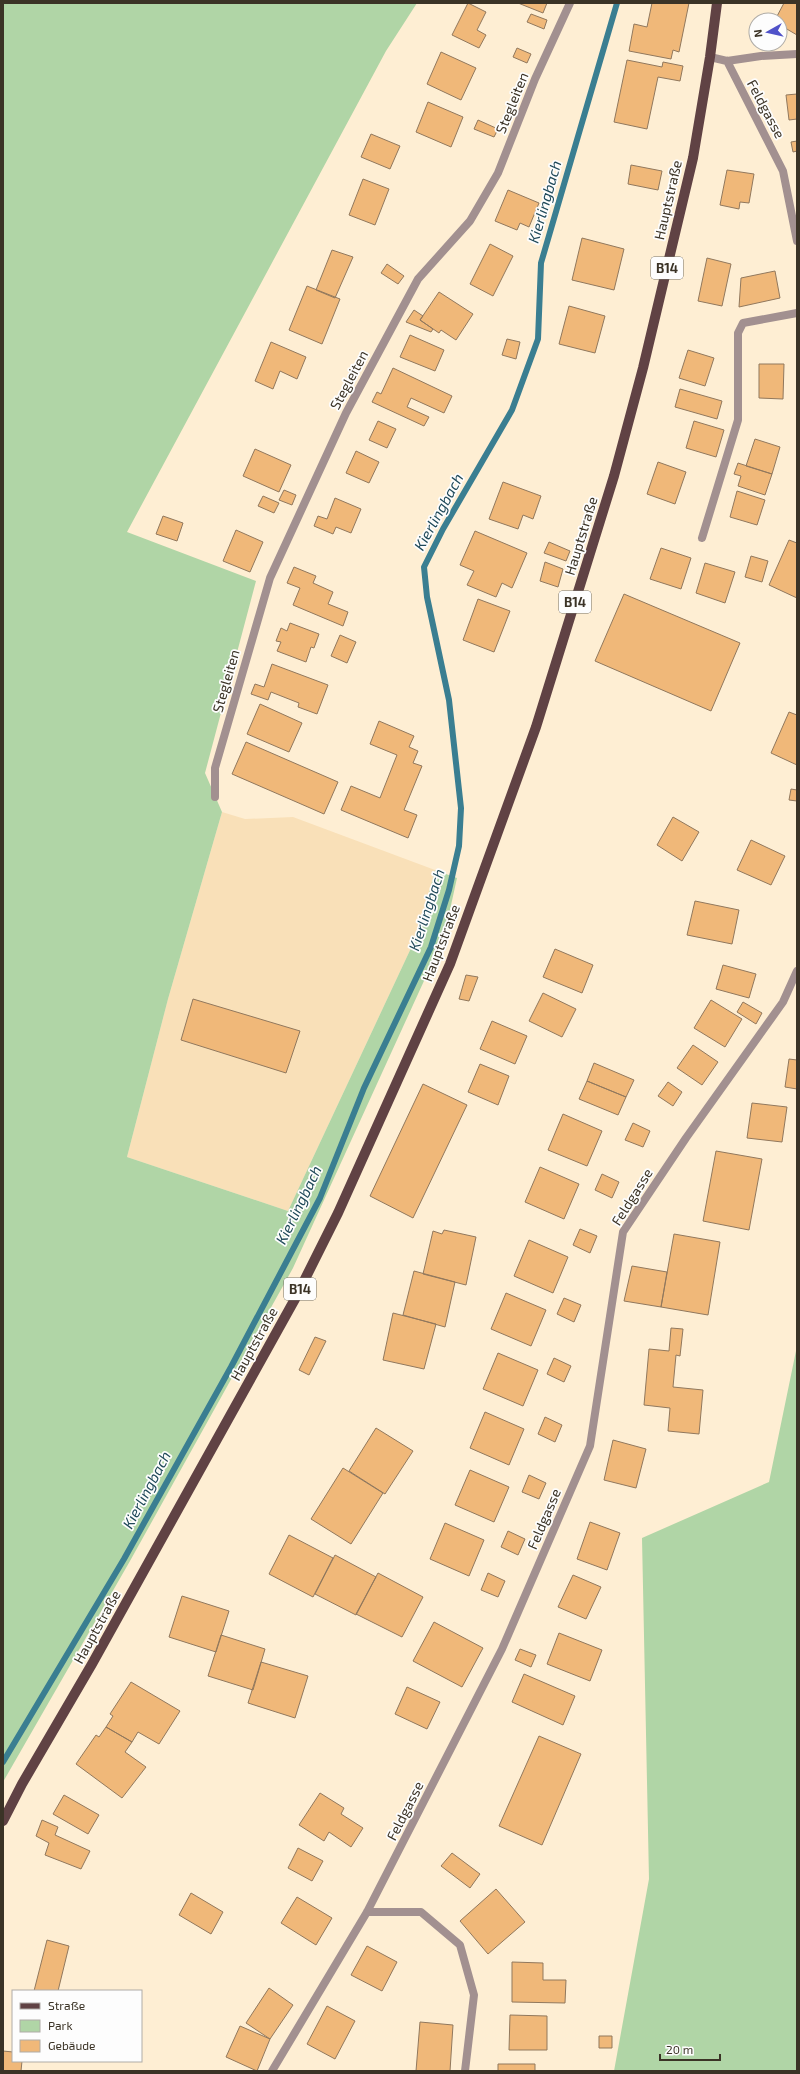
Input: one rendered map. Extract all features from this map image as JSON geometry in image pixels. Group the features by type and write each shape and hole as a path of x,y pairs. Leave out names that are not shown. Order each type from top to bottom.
{"main road":[{"name":"Hauptstraße","path":"3,1821 25,1778 96,1657 295,1299 338,1213 450,964 536,727 614,476 643,368 691,165 710,57 717,3"}],"street":[{"name":"Stegleiten","path":"215,796 215,768 270,578 346,413 418,279 470,221 498,172 535,79 570,3"},
{"path":"710,57 727,61 761,56 797,54"},
{"name":"Feldgasse","path":"727,61 783,171 797,241"},
{"path":"702,538 738,420 738,333 743,323 797,313"},
{"name":"Feldgasse","path":"272,2071 367,1912 502,1649 590,1446 623,1232 686,1138 783,1002 797,971"},
{"path":"367,1912 421,1912 460,1945 474,1995 465,2071"}],"shaded area":[{"path":"222,812 245,819 293,817 435,870 419,931 288,1211 127,1157 168,999"}],"green space":[{"path":"3,3 417,3 386,51 127,532 256,581 205,773 222,812 168,999 127,1157 288,1211 419,931 435,870 457,878 444,937 293,1268 130,1561 3,1782"},
{"path":"797,1346 797,2071 614,2071 649,1879 642,1538 769,1482"}],"building":[{"path":"468,3 486,12 477,30 486,35 479,48 452,35"},
{"path":"518,3 547,3 543,13"},
{"path":"652,3 689,3 679,52 673,50 671,59 629,51 634,24 647,27"},
{"path":"784,3 797,3 797,35 788,30 788,12 779,12"},
{"path":"531,14 547,20 544,29 527,22"},
{"path":"517,48 531,54 527,63 513,57"},
{"path":"441,52 476,68 461,100 427,84"},
{"path":"627,60 662,67 663,62 683,66 680,81 658,77 647,129 614,122"},
{"path":"797,94 797,119 789,120 786,95"},
{"path":"428,102 463,117 451,147 416,132"},
{"path":"478,120 498,129 494,137 474,129"},
{"path":"371,134 400,146 390,169 361,157"},
{"path":"797,141 797,151 793,152 791,142"},
{"path":"631,165 662,171 658,190 628,184"},
{"path":"727,170 754,174 749,203 740,202 739,209 720,205"},
{"path":"363,179 389,189 375,225 349,215"},
{"path":"508,190 539,203 529,227 520,223 517,230 495,221"},
{"path":"582,238 624,249 614,290 572,280"},
{"path":"490,244 513,256 493,296 470,284"},
{"path":"332,250 353,257 335,298 316,290"},
{"path":"707,258 731,264 722,306 698,301"},
{"path":"387,264 404,276 398,284 381,273"},
{"path":"775,271 780,298 739,307 741,278"},
{"path":"307,286 340,299 322,344 289,330"},
{"path":"439,292 473,314 456,340 441,330 439,333 420,320"},
{"path":"569,306 605,316 595,353 559,344"},
{"path":"414,310 423,316 420,320 433,329 431,332 406,322"},
{"path":"410,335 444,350 435,371 400,357"},
{"path":"507,339 520,342 516,359 502,355"},
{"path":"271,342 306,357 297,379 280,371 273,389 255,381"},
{"path":"688,350 714,358 705,386 679,378"},
{"path":"759,364 784,364 783,399 759,398"},
{"path":"393,368 452,396 444,413 411,398 407,407 429,417 424,426 372,402 377,392 381,394"},
{"path":"680,389 722,401 717,419 675,407"},
{"path":"378,421 396,429 387,448 369,440"},
{"path":"694,421 724,430 716,457 686,448"},
{"path":"755,439 780,447 772,474 746,466"},
{"path":"255,449 291,465 279,492 243,476"},
{"path":"356,451 379,462 369,483 346,473"},
{"path":"658,462 686,472 675,504 647,494"},
{"path":"738,463 772,474 765,495 738,486 741,476 734,474"},
{"path":"503,482 541,496 533,519 523,515 518,529 489,519"},
{"path":"284,490 296,495 292,505 279,500"},
{"path":"737,491 765,500 757,525 730,517"},
{"path":"263,496 279,503 274,513 258,506"},
{"path":"335,498 361,509 351,533 336,527 333,534 314,526 318,516 327,519"},
{"path":"163,516 183,523 177,541 156,534"},
{"path":"236,530 263,542 250,572 223,561"},
{"path":"475,531 527,553 512,588 502,583 496,597 467,585 474,571 460,565"},
{"path":"789,540 797,543 797,598 769,585"},
{"path":"549,542 570,551 566,561 544,553"},
{"path":"661,548 691,558 681,589 650,579"},
{"path":"751,556 768,561 762,582 745,577"},
{"path":"545,562 563,569 558,587 540,581"},
{"path":"705,563 735,572 725,603 696,593"},
{"path":"294,567 316,576 313,583 333,592 328,604 348,612 343,626 293,605 300,588 287,583"},
{"path":"624,594 740,643 711,711 595,661"},
{"path":"478,599 510,611 494,652 463,640"},
{"path":"290,623 319,634 314,648 311,647 306,662 277,651 281,642 276,641 281,628 287,631"},
{"path":"340,635 356,642 347,663 331,656"},
{"path":"272,664 328,685 317,714 298,707 299,703 271,692 268,700 251,694 255,684 264,687"},
{"path":"260,704 302,723 289,752 247,734"},
{"path":"789,712 797,715 797,765 771,753"},
{"path":"379,721 414,736 409,747 418,751 413,763 422,766 404,810 417,815 408,838 341,810 351,786 380,798 397,755 370,744"},
{"path":"246,742 338,782 324,814 232,774"},
{"path":"791,789 797,790 797,801 789,800"},
{"path":"673,817 699,832 682,861 657,845"},
{"path":"751,840 785,856 771,885 737,870"},
{"path":"695,901 739,910 732,944 687,935"},
{"path":"555,949 593,965 582,993 543,977"},
{"path":"723,965 756,974 749,998 716,989"},
{"path":"466,975 478,977 469,1001 459,999"},
{"path":"543,993 576,1009 562,1037 529,1021"},
{"path":"193,999 300,1031 286,1073 181,1040"},
{"path":"711,1000 742,1019 725,1047 694,1028"},
{"path":"743,1002 762,1013 756,1024 737,1012"},
{"path":"492,1021 527,1036 515,1064 480,1049"},
{"path":"693,1045 718,1062 702,1085 677,1068"},
{"path":"789,1059 797,1060 797,1089 785,1087"},
{"path":"594,1063 634,1080 626,1097 587,1081"},
{"path":"480,1064 509,1076 498,1105 468,1092"},
{"path":"587,1081 626,1097 618,1115 579,1099"},
{"path":"668,1082 682,1092 673,1106 658,1096"},
{"path":"423,1084 467,1105 413,1218 370,1196"},
{"path":"752,1103 787,1107 782,1142 747,1138"},
{"path":"563,1114 602,1131 587,1166 548,1150"},
{"path":"633,1123 650,1131 643,1147 625,1140"},
{"path":"716,1151 762,1159 749,1230 703,1221"},
{"path":"540,1167 579,1184 564,1219 525,1202"},
{"path":"602,1174 619,1182 612,1198 595,1190"},
{"path":"580,1229 597,1236 590,1253 573,1245"},
{"path":"444,1230 476,1237 466,1285 423,1274 433,1231 442,1234"},
{"path":"674,1234 720,1242 708,1315 661,1307"},
{"path":"529,1240 568,1257 553,1293 514,1276"},
{"path":"632,1266 667,1272 661,1307 624,1301"},
{"path":"414,1271 455,1282 445,1327 403,1315"},
{"path":"506,1293 546,1310 531,1346 491,1329"},
{"path":"564,1298 581,1305 574,1322 557,1314"},
{"path":"393,1313 436,1324 424,1369 383,1360"},
{"path":"671,1328 683,1329 680,1356 676,1355 673,1387 703,1390 699,1434 668,1431 670,1408 644,1405 649,1349 669,1351"},
{"path":"315,1337 326,1341 309,1375 299,1370"},
{"path":"498,1353 538,1370 523,1406 483,1389"},
{"path":"554,1358 571,1366 564,1382 547,1374"},
{"path":"485,1412 524,1429 509,1465 470,1448"},
{"path":"545,1417 562,1425 555,1442 538,1434"},
{"path":"376,1428 413,1451 385,1494 349,1471"},
{"path":"613,1440 646,1449 636,1488 604,1480"},
{"path":"343,1468 383,1493 351,1544 311,1519"},
{"path":"470,1470 509,1487 494,1522 455,1505"},
{"path":"529,1475 546,1483 539,1499 522,1492"},
{"path":"590,1522 620,1533 607,1570 577,1559"},
{"path":"445,1523 484,1540 469,1576 430,1559"},
{"path":"508,1531 525,1539 518,1555 501,1547"},
{"path":"289,1535 333,1558 313,1597 269,1574"},
{"path":"335,1555 376,1577 356,1615 315,1594"},
{"path":"378,1573 423,1597 402,1637 356,1614"},
{"path":"488,1573 505,1581 498,1597 481,1590"},
{"path":"573,1575 601,1587 586,1619 558,1607"},
{"path":"182,1596 229,1611 216,1652 169,1637"},
{"path":"434,1622 483,1648 462,1687 413,1661"},
{"path":"559,1633 602,1650 590,1681 547,1664"},
{"path":"221,1635 265,1649 253,1690 208,1676"},
{"path":"520,1649 536,1655 531,1667 515,1660"},
{"path":"261,1662 308,1676 295,1718 248,1703"},
{"path":"524,1674 575,1696 563,1725 512,1702"},
{"path":"131,1682 180,1711 159,1744 138,1732 132,1742 106,1727 113,1716 110,1714"},
{"path":"407,1687 440,1702 427,1729 395,1714"},
{"path":"106,1727 132,1742 125,1752 146,1767 122,1798 76,1764 96,1735 99,1737"},
{"path":"539,1736 581,1754 542,1845 499,1826"},
{"path":"320,1793 344,1808 341,1814 363,1828 351,1847 329,1832 324,1841 299,1825"},
{"path":"64,1795 99,1815 88,1834 53,1814"},
{"path":"42,1820 58,1827 55,1835 90,1851 81,1869 45,1855 49,1843 36,1836"},
{"path":"298,1848 323,1861 312,1881 288,1868"},
{"path":"452,1853 480,1874 470,1888 441,1866"},
{"path":"496,1889 525,1922 488,1954 460,1921"},
{"path":"191,1893 223,1912 211,1934 179,1915"},
{"path":"297,1897 332,1918 316,1945 281,1923"},
{"path":"47,1940 69,1946 58,1990 34,1990"},
{"path":"367,1946 397,1962 382,1991 351,1975"},
{"path":"512,1962 543,1963 543,1980 566,1980 565,2003 512,2002"},
{"path":"269,1988 293,2005 270,2039 246,2023"},
{"path":"327,2006 355,2021 335,2059 307,2044"},
{"path":"510,2015 547,2016 547,2050 509,2050"},
{"path":"420,2022 453,2025 450,2071 416,2071"},
{"path":"240,2026 270,2039 257,2071 226,2057"},
{"path":"599,2036 612,2036 612,2048 599,2048"},
{"path":"3,2051 12,2052 12,2062 22,2062 21,2071 3,2071"},
{"path":"498,2064 535,2064 535,2071 498,2071"}],"waterway":[{"name":"Kierlingbach","path":"3,1762 124,1559 231,1367 320,1198 364,1088 431,947 449,890 459,846 461,808 449,700 427,597 424,567 443,529 512,410 538,339 541,263 617,3"}]}
